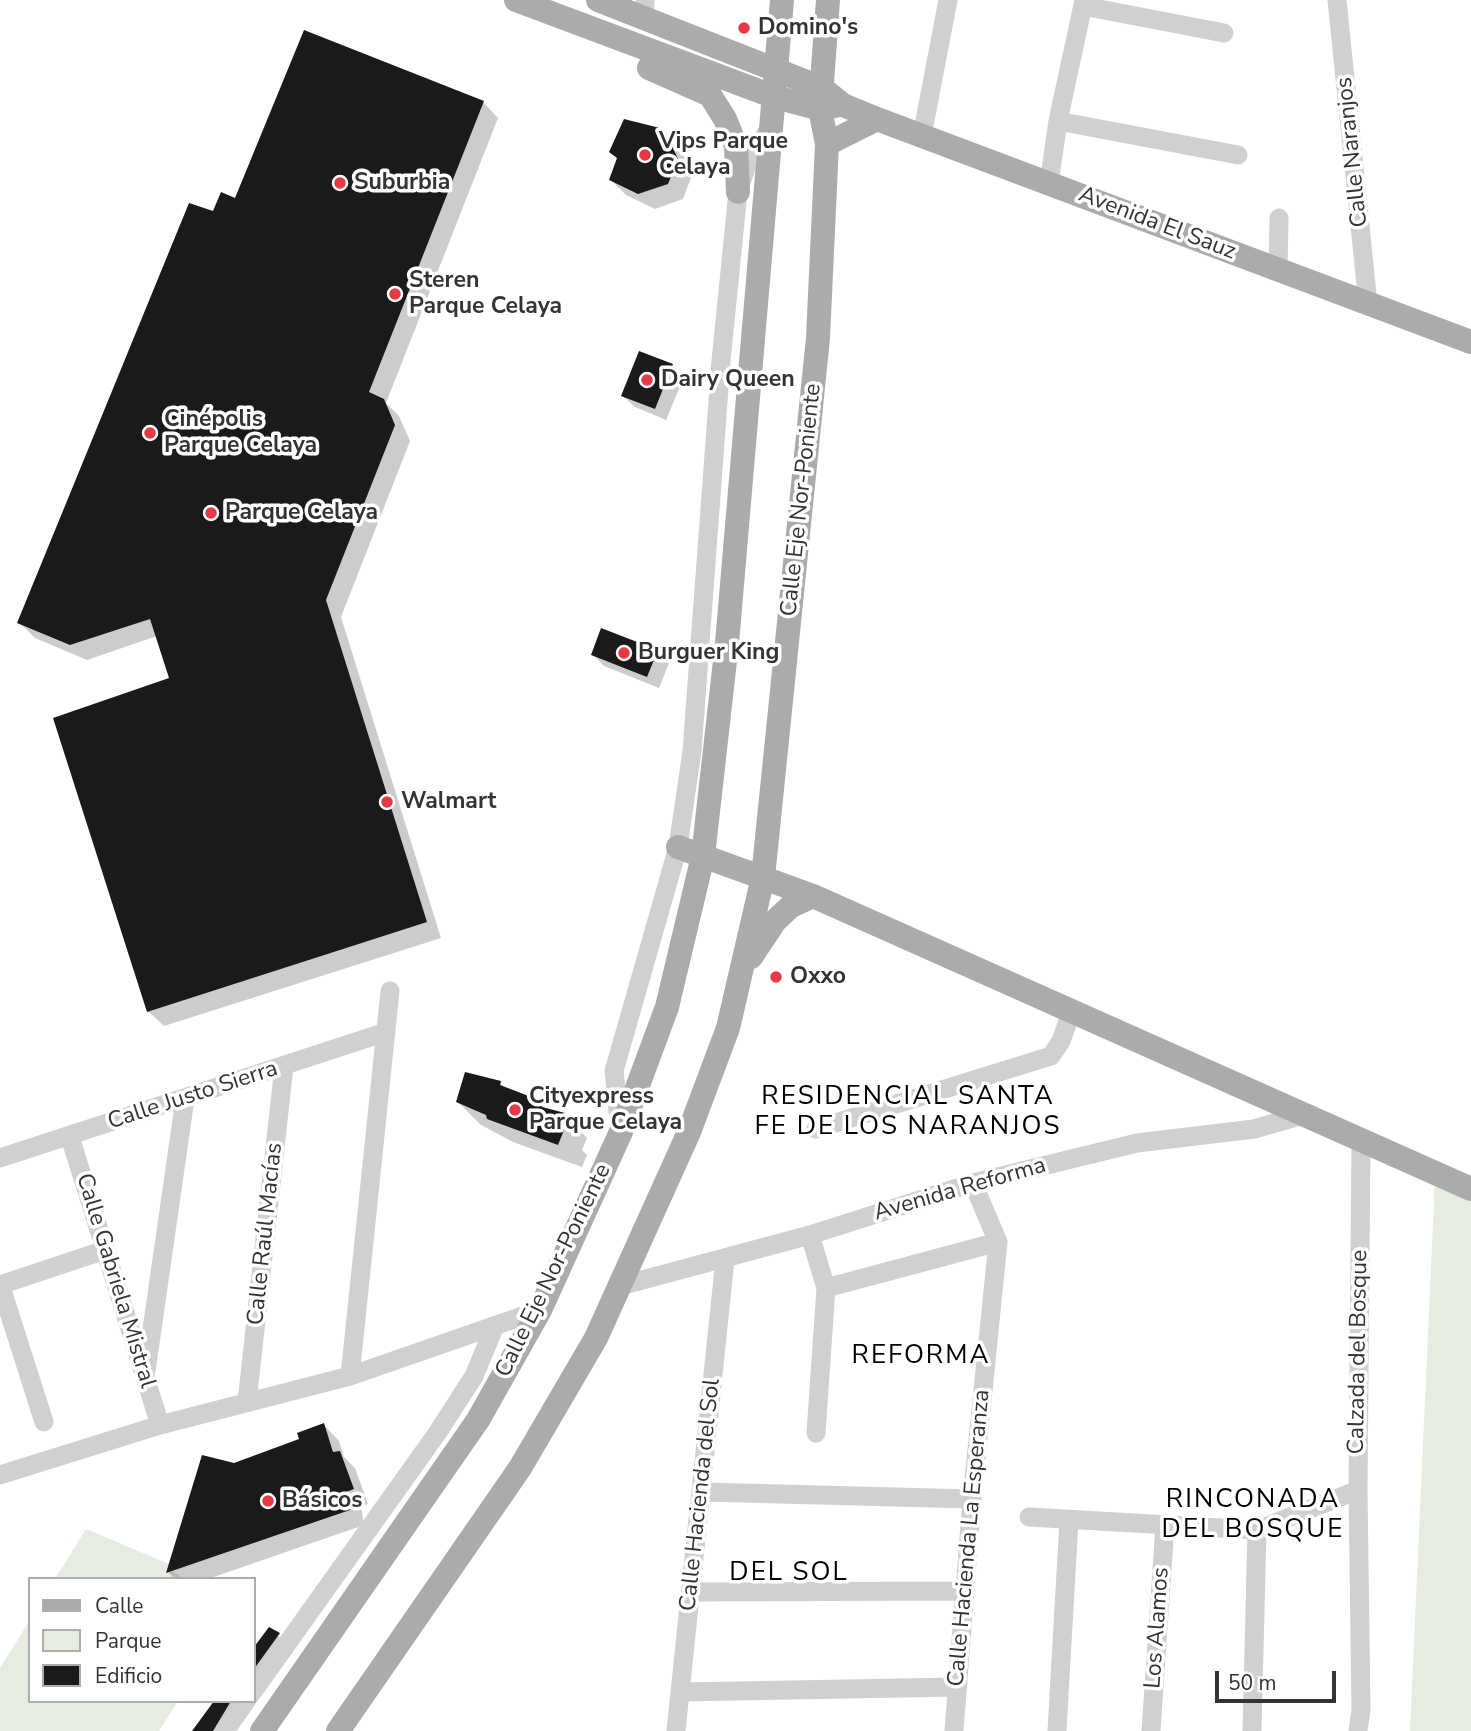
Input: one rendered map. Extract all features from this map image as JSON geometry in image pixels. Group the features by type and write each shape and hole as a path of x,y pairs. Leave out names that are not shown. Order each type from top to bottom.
{"main road":[{"name":"Avenida El Sauz","path":"516,0 549,6 623,41 775,97 828,101"},
{"name":"Avenida El Sauz","path":"598,0 645,9 778,72 828,101 1471,342"},
{"name":"Calle Eje Nor-Poniente","path":"261,1731 478,1420 540,1310 620,1134 667,1007 704,856 727,643 778,72 782,0"},
{"name":"Calle Eje Nor-Poniente","path":"338,1731 520,1468 596,1338 689,1132 728,1028 763,877 818,338 827,144 828,0"},
{"path":"623,41 637,63 710,95 725,119 736,146 738,192"},
{"path":"827,144 877,118"},
{"path":"678,847 813,896 1471,1189"},
{"path":"742,969 775,921 792,906 813,896"}],"street":[{"path":"922,136 948,0"},
{"name":"Calle Naranjos","path":"1337,0 1368,304"},
{"path":"1049,183 1058,121 1084,3 1224,33"},
{"path":"1058,121 1238,155"},
{"path":"620,1134 614,1070 678,847 692,751 720,361 738,192 747,165 772,123"},
{"path":"1278,270 1279,218"},
{"path":"350,1376 390,991"},
{"path":"816,1129 1051,1056 1061,1041 1072,1010"},
{"name":"Calle Justo Sierra","path":"0,1158 386,1032"},
{"name":"Calle Raúl Macías","path":"247,1402 284,1066"},
{"path":"145,1379 185,1099"},
{"name":"Avenida Reforma","path":"620,1286 810,1235 973,1183 1137,1143 1254,1129 1303,1115"},
{"name":"Calle Gabriela Mistral","path":"70,1137 160,1425"},
{"name":"Calzada del Bosque","path":"1359,1731 1362,1710 1358,1490 1361,1142"},
{"name":"Calle Hacienda La Esperanza","path":"954,1731 972,1499 998,1242 973,1183"},
{"path":"810,1235 826,1288 816,1433"},
{"path":"826,1288 998,1242"},
{"path":"44,1422 0,1285 105,1250"},
{"name":"Calle Hacienda del Sol","path":"676,1731 703,1492 725,1259"},
{"path":"0,1475 160,1425 350,1376 540,1310"},
{"path":"256,1687 438,1432 474,1376 494,1328"},
{"path":"1029,1517 1256,1530 1358,1490"},
{"path":"703,1492 972,1499"},
{"path":"1057,1731 1069,1520"},
{"name":"Los Alamos","path":"1151,1731 1165,1525"},
{"path":"1252,1731 1256,1530"},
{"path":"691,1592 964,1591"},
{"path":"680,1692 957,1687"},
{"path":"225,1731 245,1703"}],"green space":[{"path":"1435,1179 1471,1195 1471,1731 1410,1731"},
{"path":"86,1529 169,1564 172,1571 182,1577 56,1577"},
{"path":"28,1623 28,1703 177,1703 159,1731 0,1731 0,1668"}],"building":[{"name":"Parque Celaya","path":"304,30 484,101 369,392 384,399 395,425 326,600 427,922 147,1012 53,718 169,678 150,619 70,645 17,623 189,203 213,211 221,192 235,198"},
{"name":"Vips Parque Celaya","path":"624,119 664,129 678,159 668,184 638,194 609,180 617,158 609,152"},
{"name":"Dairy Queen","path":"639,351 673,364 655,409 621,396"},
{"name":"Burguer King","path":"601,628 658,650 647,677 591,655"},
{"path":"465,1072 501,1081 500,1085 539,1100 542,1107 565,1113 559,1126 564,1130 558,1145 487,1119 486,1115 456,1102"},
{"name":"Básicos","path":"324,1423 333,1452 340,1451 354,1489 346,1492 350,1510 166,1573 202,1455 234,1463 299,1439 297,1433"},
{"path":"269,1627 280,1633 256,1666 256,1644"},
{"path":"213,1703 230,1703 213,1731 192,1731"}],"place":[{"name":"Domino's","path":"744,28"},
{"name":"Vips Parque Celaya","path":"645,155"},
{"name":"Suburbia","path":"340,183"},
{"name":"Steren Parque Celaya","path":"395,294"},
{"name":"Dairy Queen","path":"647,380"},
{"name":"Cinépolis Parque Celaya","path":"150,433"},
{"name":"Parque Celaya","path":"211,513"},
{"name":"Burguer King","path":"624,653"},
{"name":"Walmart","path":"387,802"},
{"name":"Oxxo","path":"776,977"},
{"name":"Cityexpress Parque Celaya","path":"515,1110"},
{"name":"Básicos","path":"268,1501"}],"district":[{"name":"RESIDENCIAL SANTA FE DE LOS NARANJOS","path":"908,1113"},
{"name":"REFORMA","path":"921,1357"},
{"name":"RINCONADA DEL BOSQUE","path":"1253,1516"},
{"name":"DEL SOL","path":"789,1574"}]}
